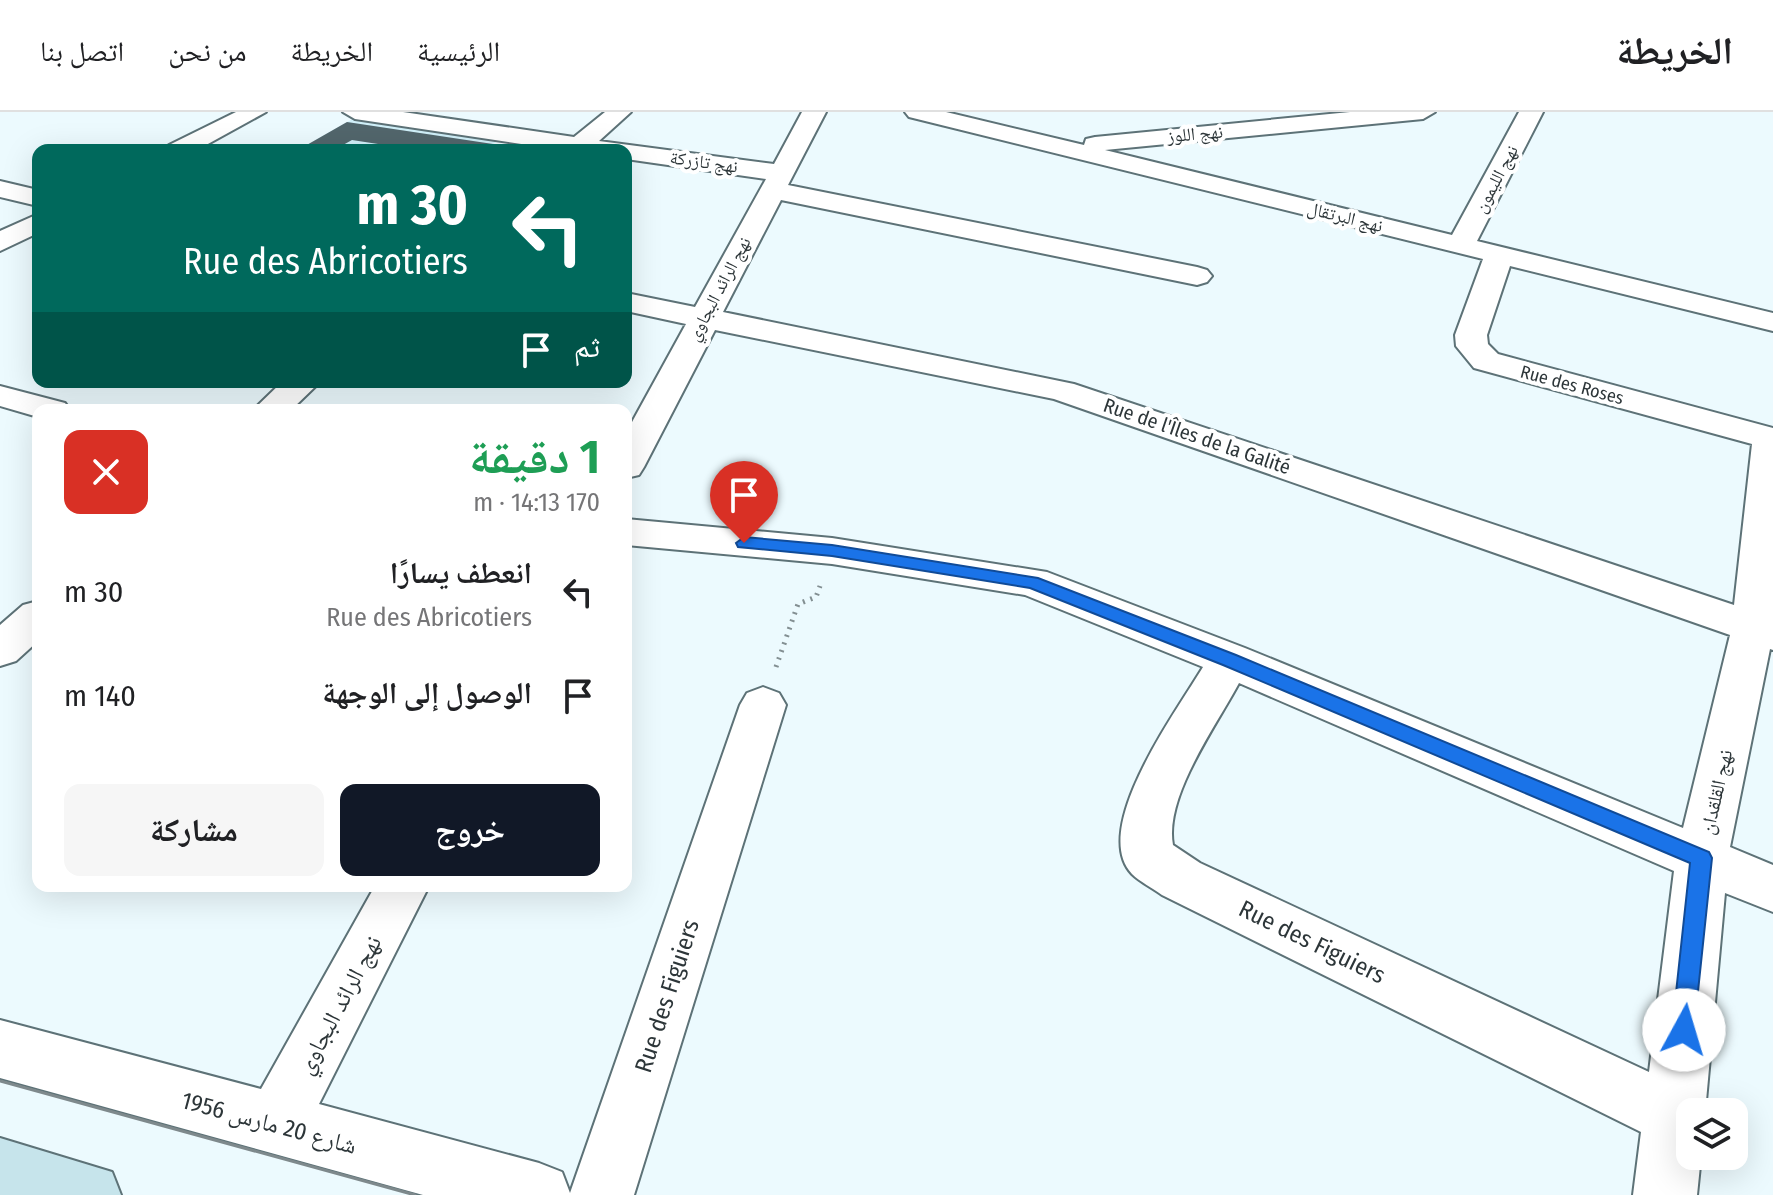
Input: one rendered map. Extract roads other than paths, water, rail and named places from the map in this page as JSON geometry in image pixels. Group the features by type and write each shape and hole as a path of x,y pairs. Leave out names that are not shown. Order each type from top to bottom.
{"main road":[{"path":"0,1170 89,1195"}],"street":[{"path":"190,144 254,112"},
{"path":"355,112 551,144"},
{"path":"580,144 619,112"},
{"name":"نهج الرائد البجاوي","path":"632,455 703,316 814,112"},
{"name":"نهج البرتقال","path":"917,112 1773,322"},
{"name":"نهج اللوز","path":"1063,147 1423,112"},
{"name":"نهج الليمون","path":"1461,245 1531,112"},
{"name":"نهج تازركة","path":"632,153 778,181 1197,276"},
{"path":"0,189 32,197"},
{"path":"0,242 32,225"},
{"name":"Rue des Roses","path":"1499,255 1471,335 1472,346 1486,361 1772,438"},
{"name":"Rue de l'Îles de la Galité","path":"632,303 1062,391 1763,630"},
{"path":"277,404 296,388"},
{"path":"0,396 32,404"},
{"name":"نهج القلقدان","path":"1665,1195 1702,858 1763,630 1772,438"},
{"path":"632,533 832,551 1032,582 1229,660 1773,889"},
{"path":"0,650 32,621"},
{"name":"Rue des Figuiers","path":"1229,660 1151,801 1145,831 1149,857 1181,879 1675,1116"},
{"name":"Rue des Figuiers","path":"602,1195 763,705"},
{"name":"نهج الرائد البجاوي","path":"275,1125 400,892"},
{"name":"شارع 20 مارس 1956","path":"0,1049 539,1195"}],"tram line":[{"path":"0,1081 415,1195"}]}
